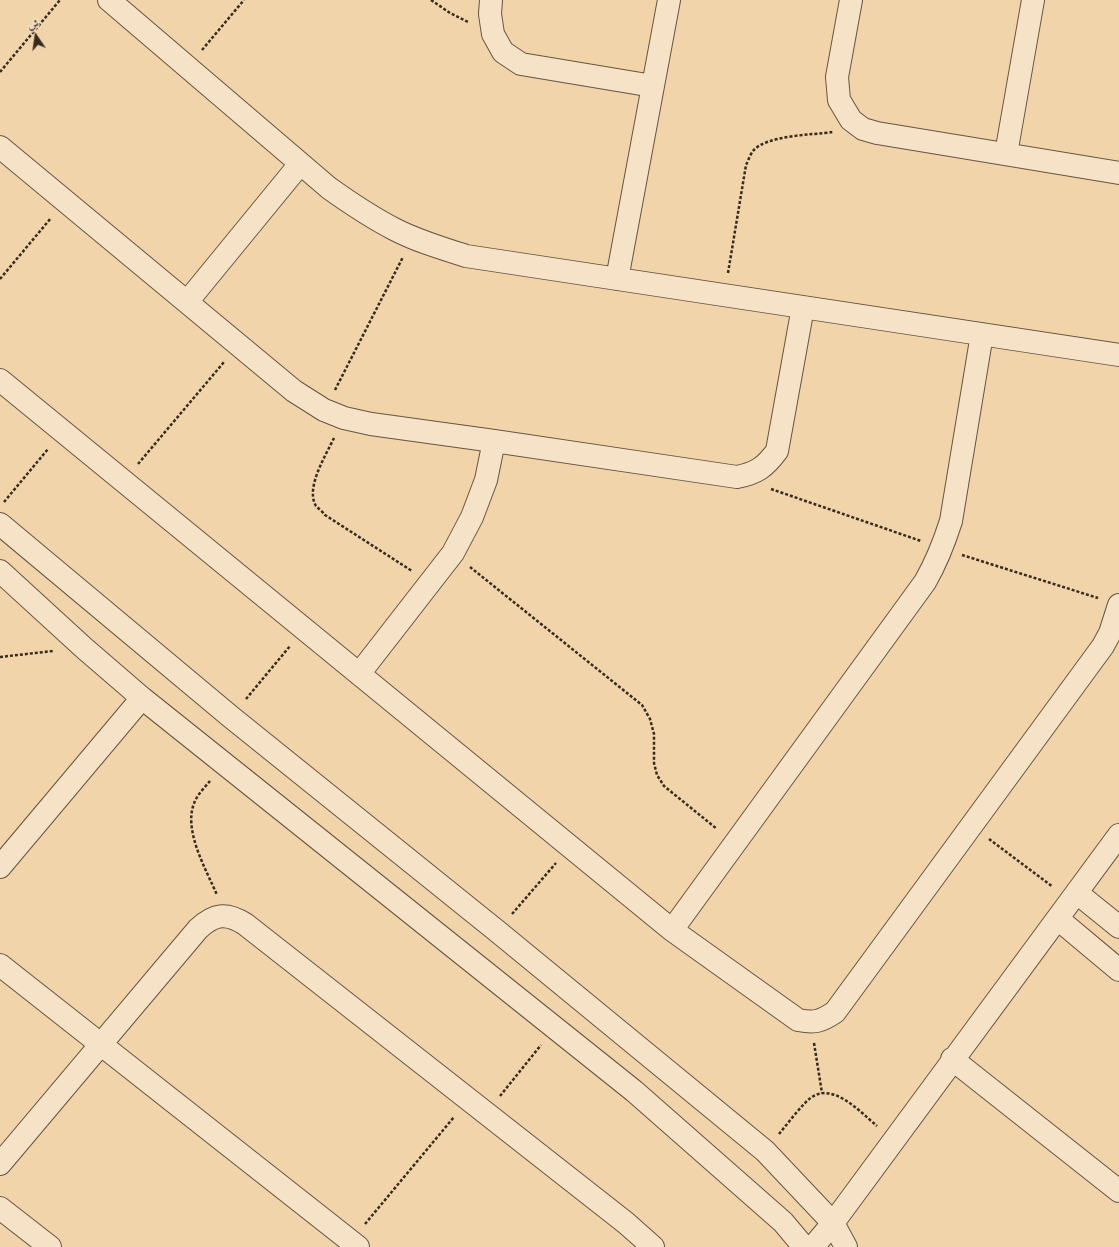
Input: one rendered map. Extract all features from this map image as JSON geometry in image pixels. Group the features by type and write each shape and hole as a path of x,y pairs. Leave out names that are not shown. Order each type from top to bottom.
{"street":[{"path":"109,0 329,188 361,210 394,229 429,245 466,256 1119,355"},
{"path":"491,0 490,14 493,34 504,52 521,64 653,86"},
{"path":"617,279 668,0"},
{"path":"851,0 837,77 840,100 851,120 863,129 877,133 1119,173"},
{"path":"1006,154 1033,0"},
{"path":"0,147 294,391 334,414 371,424 494,440 737,477 749,475 770,461 777,451 803,307"},
{"path":"187,302 300,164"},
{"path":"672,930 925,582 934,566 942,549 951,521 982,334"},
{"path":"0,380 672,930 798,1020 811,1022 824,1020 834,1012 1103,646 1110,633 1119,605"},
{"path":"359,674 453,553 475,511 486,480 494,440"},
{"path":"0,524 231,717 497,931 765,1151 833,1223 846,1247"},
{"path":"0,571 84,648 142,698 634,1091 783,1222 804,1247"},
{"path":"0,867 142,698"},
{"path":"813,1247 833,1223 952,1059 1058,919 1119,835"},
{"path":"1074,897 1119,927"},
{"path":"0,1164 198,929 206,922 216,917 226,916 236,918 244,924 626,1223 653,1247"},
{"path":"1058,919 1119,970"},
{"path":"0,965 354,1244"},
{"path":"952,1059 1119,1191"},
{"path":"0,1208 50,1247"}],"path":[{"path":"0,72 60,0"},
{"path":"187,67 244,0"},
{"path":"431,0 450,13 493,34"},
{"path":"724,296 746,165 754,151 766,142 781,138 863,129"},
{"path":"0,279 66,201"},
{"path":"413,238 334,414 312,493 316,506 325,515 430,582"},
{"path":"123,481 239,345"},
{"path":"0,506 62,431"},
{"path":"453,553 642,705 650,719 654,734 654,763 657,776 664,786 735,843"},
{"path":"231,717 304,629"},
{"path":"0,657 84,648"},
{"path":"224,763 195,801 191,821 194,841 226,916"},
{"path":"971,826 1074,897"},
{"path":"497,931 570,846"},
{"path":"811,1022 822,1093"},
{"path":"486,1113 555,1028"},
{"path":"765,1151 807,1101 822,1093 832,1093 841,1097 894,1139"},
{"path":"354,1244 468,1100"}]}
